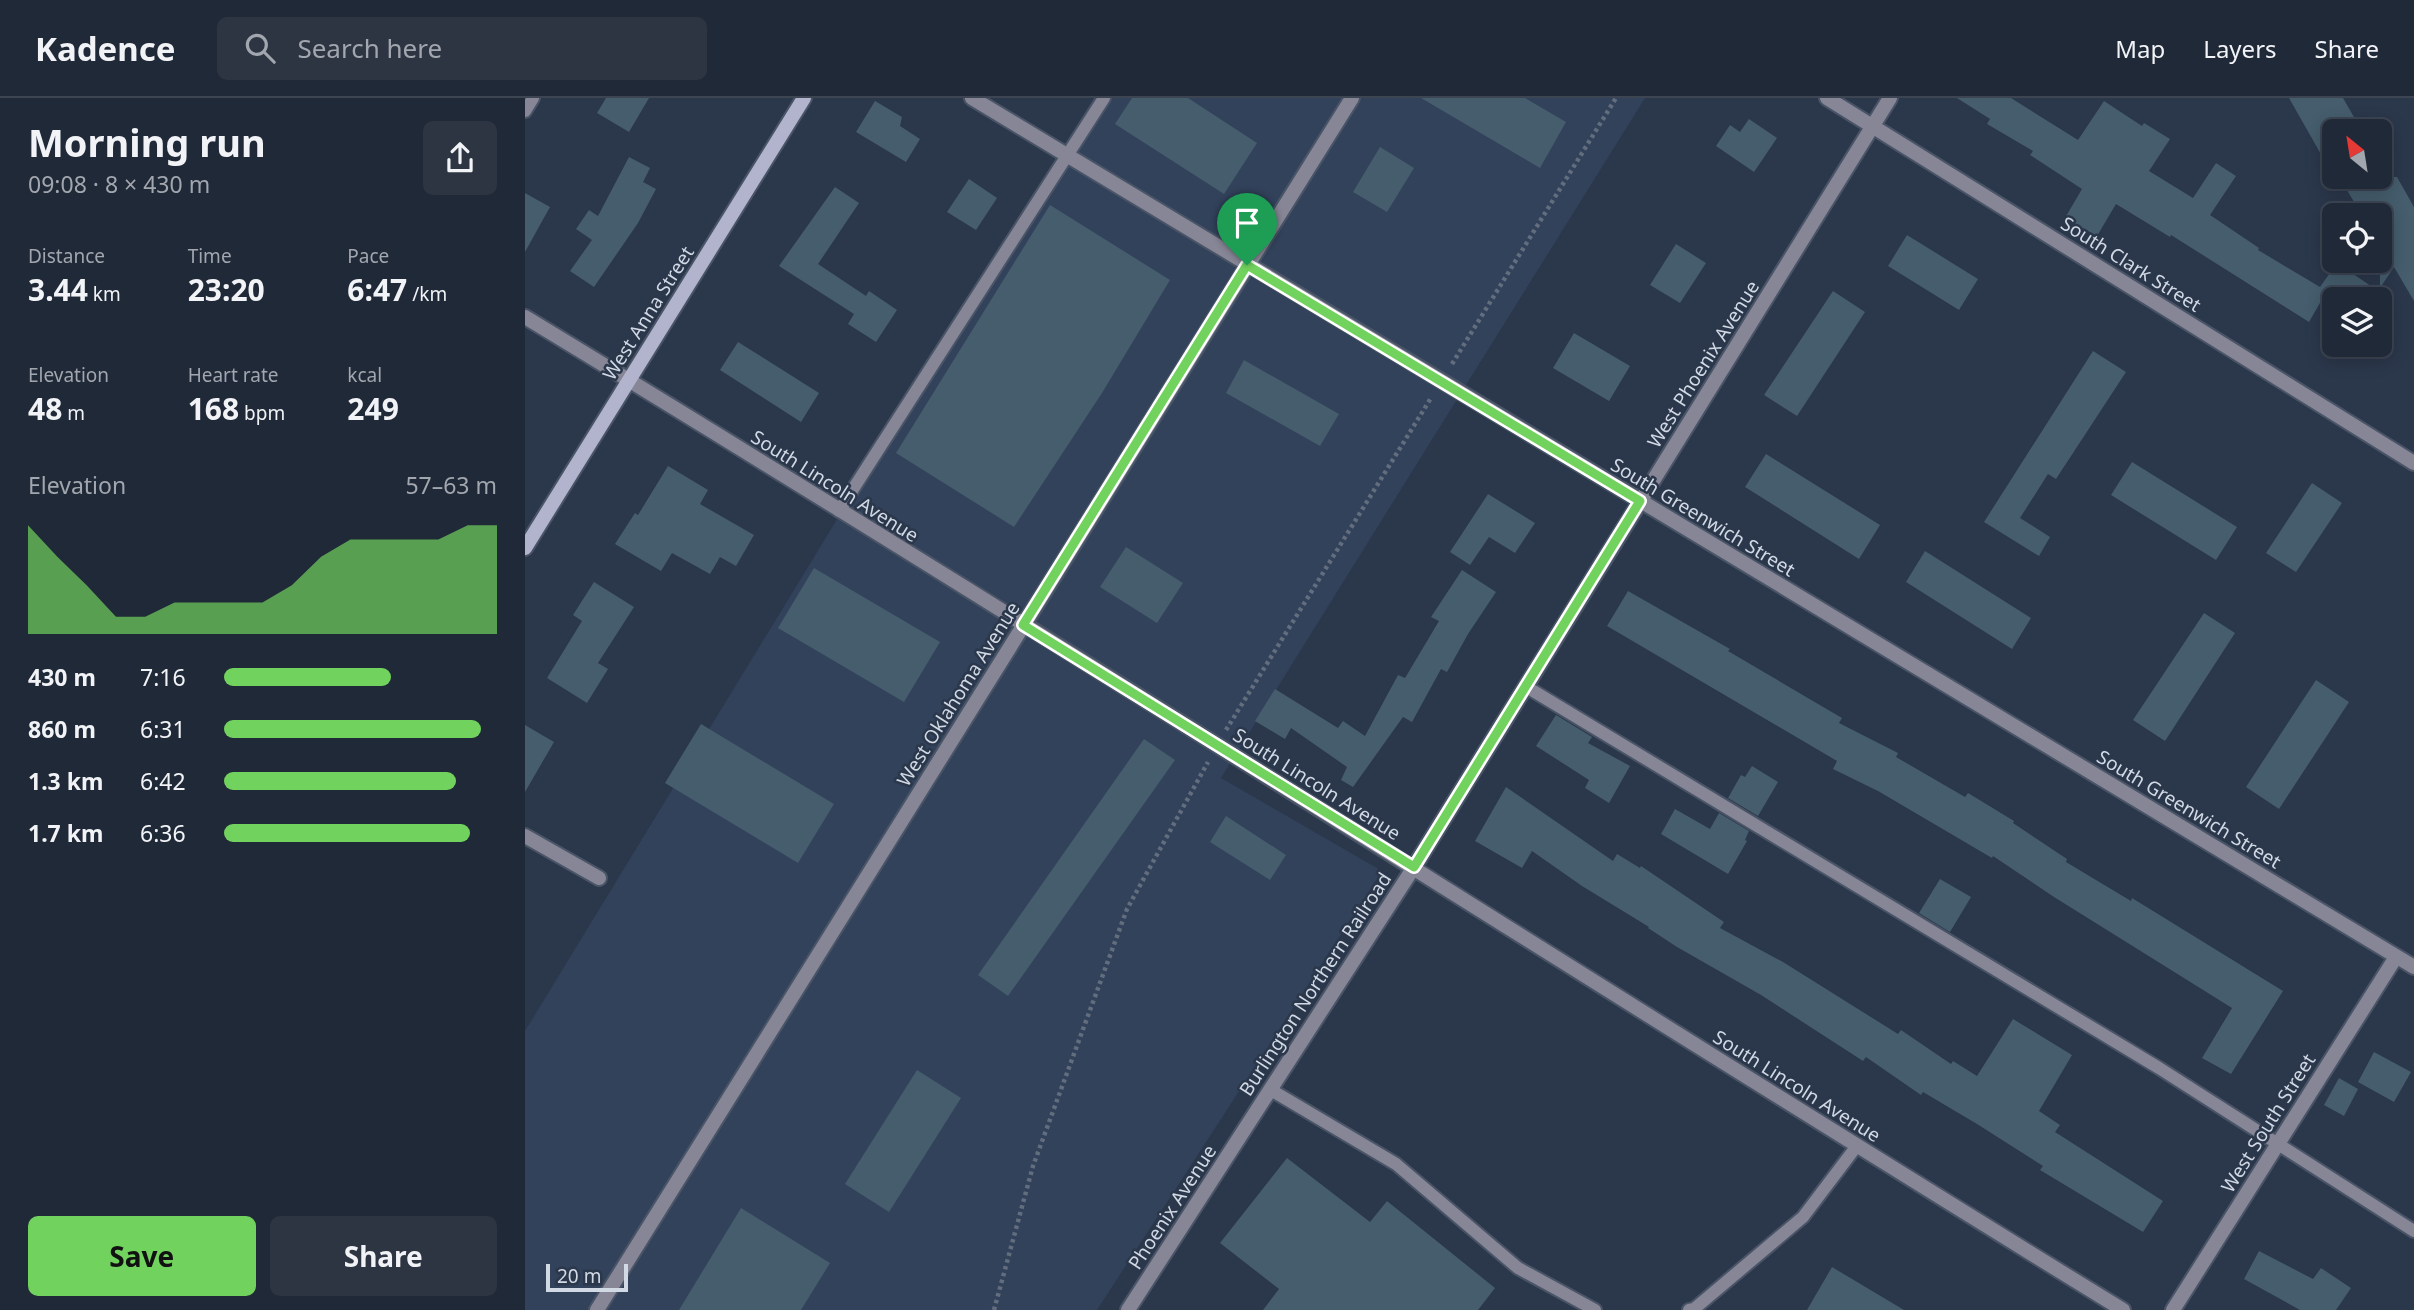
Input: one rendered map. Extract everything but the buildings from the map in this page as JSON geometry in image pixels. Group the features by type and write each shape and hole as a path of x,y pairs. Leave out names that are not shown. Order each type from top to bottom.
{"main road":[{"name":"West Anna Street","path":"525,548 804,98"}],"street":[{"name":"South Greenwich Street","path":"972,98 2414,967"},
{"name":"West Oklahoma Avenue","path":"597,1310 1352,98"},
{"name":"South Clark Street","path":"1827,98 2414,463"},
{"name":"West Phoenix Avenue","path":"1438,828 1890,98"},
{"name":"South Lincoln Avenue","path":"525,317 1414,867 1856,1147 2123,1310"},
{"name":"Burlington Northern Railroad","path":"1248,1125 1438,828"},
{"path":"525,836 599,878"},
{"name":"West South Street","path":"2173,1310 2396,957"},
{"name":"Phoenix Avenue","path":"1128,1310 1248,1125"}],"lane":[{"path":"525,111 533,98"},
{"path":"839,511 1104,98"},
{"path":"1525,686 2159,1068 2414,1231"},
{"path":"1271,1090 1396,1164 1518,1268 1595,1310"},
{"path":"1689,1310 1694,1309 1803,1217 1856,1147"}],"path":[{"path":"994,1310 1033,1166 1127,909 1217,745 1616,98"}],"shaded area":[{"path":"1094,98 1645,98 1221,778 1382,871 1097,1310 525,1310 525,1031"}],"route":[{"path":"1247,265 1640,501 1414,867 1023,625 1247,265"}]}
